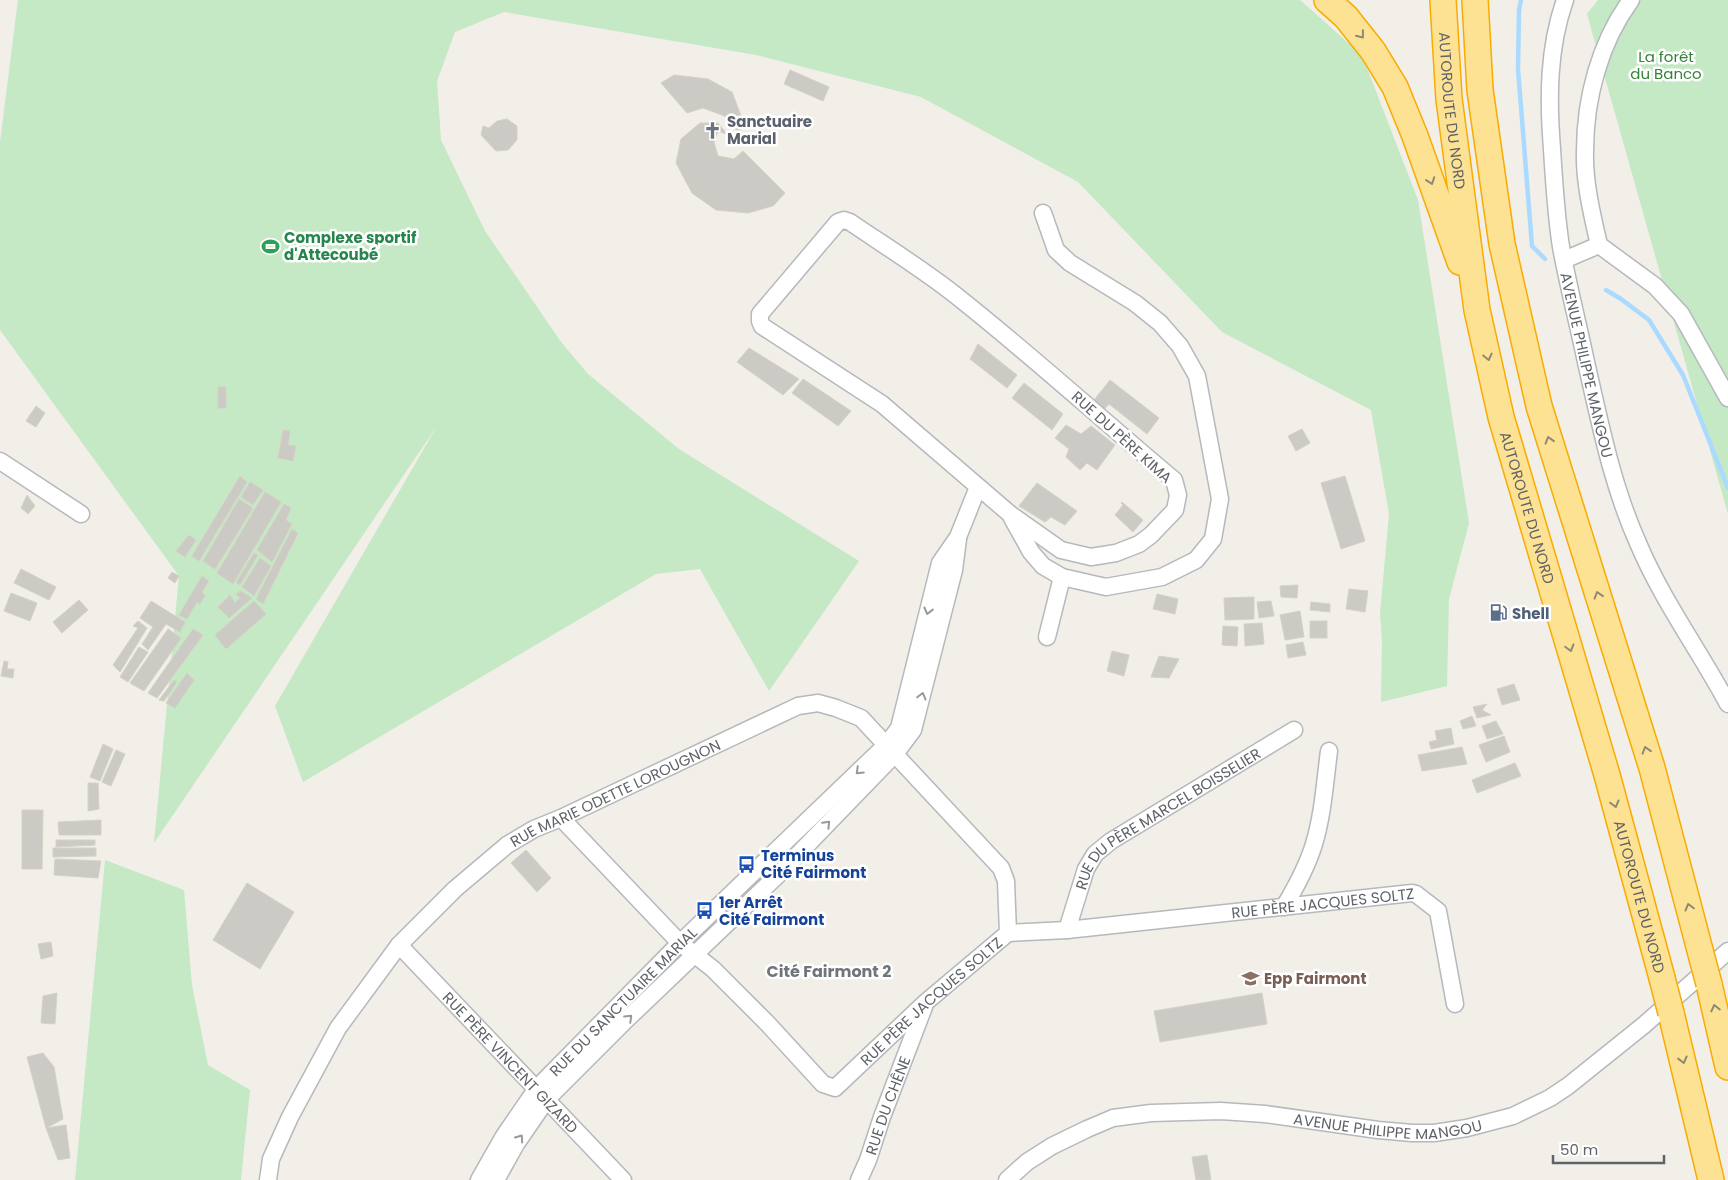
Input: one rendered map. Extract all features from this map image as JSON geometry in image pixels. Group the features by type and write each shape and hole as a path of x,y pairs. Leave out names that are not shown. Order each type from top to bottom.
{"highway":[{"path":"1327,0 1346,17 1367,44 1395,87 1415,136 1477,310"},
{"name":"AUTOROUTE DU NORD","path":"1443,0 1449,99 1477,310 1501,417 1607,776 1662,978 1711,1180"},
{"name":"AUTOROUTE DU NORD","path":"1475,0 1480,90 1502,244 1539,406 1652,768 1709,984 1728,1067"}],"street":[{"name":"AVENUE PHILIPPE MANGOU","path":"1565,0 1552,49 1550,127 1554,174 1561,246 1603,438 1615,480 1637,542 1654,579 1692,640 1728,704"},
{"path":"1631,0 1607,39 1593,82 1587,123 1585,151 1590,202 1598,245 1655,286 1681,314 1728,398"},
{"path":"1010,514 1031,552 1043,566 1062,577 1106,587 1162,577 1196,560 1213,539 1220,499 1197,376 1180,346 1160,322 1142,308 1070,263 1056,250 1042,212"},
{"name":"RUE DU PÈRE KIMA","path":"844,220 850,222 951,292 1011,340 1174,480 1178,495 1175,510 1151,535 1139,544 1116,553 1091,557 1061,550 1010,514 978,487 882,404 762,326 760,314 838,222 844,220"},
{"path":"1564,260 1598,245"},
{"path":"0,460 81,514"},
{"name":"RUE DU SANCTUAIRE MARIAL","path":"479,1180 504,1136 680,943 769,858 913,730 954,570 958,537 978,487"},
{"path":"1047,637 1062,577"},
{"name":"RUE MARIE ODETTE LOROUGNON","path":"268,1180 271,1159 290,1117 338,1028 400,945 455,889 507,845 534,829 798,706 818,703 861,718 1001,868 1006,880 1008,932"},
{"name":"RUE DU PÈRE MARCEL BOISSELIER","path":"1068,930 1083,876 1095,854 1111,841 1294,730"},
{"name":"RUE DU SANCTUAIRE MARIAL","path":"496,1180 542,1094 694,956 781,872 891,750"},
{"path":"1284,907 1301,878 1314,844 1321,812 1329,751"},
{"name":"RUE PÈRE JACQUES SOLTZ","path":"561,818 680,943 694,956 713,969 767,1023 822,1084 835,1088 926,1002 1008,932 1068,930 1416,894 1438,911 1455,1004"},
{"path":"769,858 781,872"},
{"name":"RUE PÈRE VINCENT GIZARD","path":"400,945 542,1094 618,1178"},
{"name":"AVENUE PHILIPPE MANGOU","path":"1007,1180 1028,1162 1052,1146 1087,1129 1114,1118 1151,1113 1221,1111 1412,1133 1434,1133 1467,1128 1513,1116 1550,1098 1575,1080 1644,1025 1728,951"},
{"name":"RUE DU CHÊNE","path":"858,1180 868,1160 926,1002"}],"green space":[{"path":"18,0 1300,0 1362,55 1418,200 1469,523 1449,599 1447,686 1381,702 1382,640 1380,613 1389,514 1371,410 1222,332 1078,182 921,97 756,55 504,12 455,32 437,81 441,140 485,231 561,342 588,374 679,449 859,561 769,691 700,569 656,574 303,782 275,706 437,426 154,843 179,576 0,330 0,142"},
{"name":"La forêt du Banco","path":"1598,0 1728,0 1728,514 1587,14"},
{"path":"105,860 184,890 192,985 208,1065 250,1090 241,1180 75,1180"}],"building":[{"path":"790,70 829,87 823,101 784,84"},
{"path":"674,75 708,79 732,92 743,121 739,136 731,120 722,115 703,108 687,113 661,83"},
{"path":"507,119 517,126 517,140 508,150 496,151 481,135 483,126 489,128 497,121"},
{"path":"700,123 718,123 728,135 718,131 714,142 718,156 734,159 743,151 785,193 773,206 748,213 716,210 692,193 676,163 681,139"},
{"path":"978,344 1017,375 1007,388 970,359"},
{"path":"749,348 799,379 783,395 737,362"},
{"path":"803,379 851,411 838,426 792,393"},
{"path":"1110,380 1159,418 1147,434 1109,404 1102,412 1091,404"},
{"path":"1024,383 1063,414 1052,430 1012,398"},
{"path":"218,387 226,387 226,408 218,408"},
{"path":"36,406 45,413 36,427 26,421"},
{"path":"1066,425 1081,434 1091,426 1115,445 1097,470 1087,463 1080,470 1066,457 1069,449 1055,438"},
{"path":"1302,429 1310,443 1296,451 1288,436"},
{"path":"283,430 290,431 288,445 296,446 293,461 278,458"},
{"path":"240,476 247,482 199,561 192,556"},
{"path":"1345,476 1365,541 1341,549 1321,483"},
{"path":"250,482 263,490 253,505 241,497"},
{"path":"1037,483 1077,511 1065,525 1051,517 1045,522 1019,506"},
{"path":"265,492 281,502 233,584 217,573"},
{"path":"27,495 35,506 28,514 21,508"},
{"path":"239,499 253,508 215,569 203,561"},
{"path":"1122,502 1143,520 1133,532 1115,515 1123,505"},
{"path":"284,504 291,508 286,520 292,524 272,562 257,550"},
{"path":"292,529 298,533 263,604 256,599"},
{"path":"189,535 196,540 185,557 176,551"},
{"path":"254,553 258,555 240,585 236,583"},
{"path":"260,558 271,566 254,596 242,587"},
{"path":"21,569 56,587 49,600 14,583"},
{"path":"172,572 179,576 175,583 168,578"},
{"path":"202,576 209,581 202,592 205,595 200,604 197,602 187,619 179,615"},
{"path":"1298,585 1297,598 1281,597 1280,586"},
{"path":"1349,589 1368,591 1365,612 1346,609"},
{"path":"241,591 252,598 229,618 218,607 230,595 235,603 240,598 236,594"},
{"path":"11,593 37,603 30,621 4,611"},
{"path":"1157,594 1178,599 1175,614 1153,609"},
{"path":"1254,597 1254,619 1225,620 1224,598"},
{"path":"79,600 88,610 62,633 53,622"},
{"path":"151,601 185,622 180,632 166,624 148,650 142,644 153,627 140,618"},
{"path":"254,601 266,614 226,649 215,635"},
{"path":"1271,601 1274,616 1259,618 1257,602"},
{"path":"1311,602 1330,604 1330,612 1310,610"},
{"path":"1300,611 1304,637 1285,640 1280,615"},
{"path":"138,621 147,628 120,672 113,665 138,628 133,626"},
{"path":"1310,621 1327,621 1327,638 1310,638"},
{"path":"1262,623 1264,644 1245,646 1244,624"},
{"path":"1223,626 1238,627 1237,646 1222,645"},
{"path":"168,629 181,638 144,691 130,683"},
{"path":"193,629 203,635 157,698 148,693"},
{"path":"1303,642 1306,655 1288,658 1286,645"},
{"path":"139,647 148,652 128,682 120,677"},
{"path":"1112,651 1129,655 1124,676 1107,671"},
{"path":"1159,656 1179,659 1169,678 1151,677"},
{"path":"4,661 8,662 7,669 14,669 13,678 1,676"},
{"path":"187,673 194,680 175,708 166,703"},
{"path":"174,680 177,682 164,701 159,700"},
{"path":"1514,684 1520,700 1502,705 1497,689"},
{"path":"1487,704 1482,710 1491,715 1477,718 1473,707"},
{"path":"1472,716 1476,726 1463,729 1460,721"},
{"path":"1496,721 1503,734 1487,739 1482,726"},
{"path":"1451,728 1454,744 1431,749 1429,742 1437,740 1435,731"},
{"path":"1504,736 1510,752 1486,762 1479,745"},
{"path":"103,744 113,749 100,781 90,777"},
{"path":"1462,747 1467,764 1422,771 1418,755"},
{"path":"116,750 125,754 111,786 102,782"},
{"path":"1515,763 1521,776 1477,793 1472,780"},
{"path":"88,783 98,783 99,809 88,811"},
{"path":"22,810 43,810 42,869 22,869"},
{"path":"101,820 101,835 59,835 58,822"},
{"path":"56,840 95,840 95,845 56,847"},
{"path":"53,848 96,848 96,856 53,857"},
{"path":"526,850 551,878 537,892 511,863"},
{"path":"55,859 101,861 98,878 54,875"},
{"path":"247,883 294,912 260,969 213,940"},
{"path":"51,942 53,956 41,959 38,944"},
{"path":"57,993 55,1024 41,1023 43,996"},
{"path":"1262,993 1267,1024 1160,1042 1154,1011"},
{"path":"43,1053 54,1067 63,1119 46,1128 27,1057"},
{"path":"66,1125 70,1158 58,1160 46,1128"},
{"path":"1207,1155 1211,1180 1196,1180 1192,1157"}],"waterway":[{"path":"1521,0 1519,10 1518,69 1532,246 1545,259"},
{"path":"1606,290 1649,320 1683,375 1728,488"}],"place":[{"name":"Sanctuaire Marial","path":"713,130"},
{"name":"Complexe sportif d'Attecoubé","path":"270,246"},
{"name":"Shell","path":"1498,613"},
{"name":"Terminus Cité Fairmont","path":"747,864"},
{"name":"1er Arrêt Cité Fairmont","path":"705,911"},
{"name":"Epp Fairmont","path":"1250,978"}],"district":[{"name":"Cité Fairmont 2","path":"829,971"}]}
